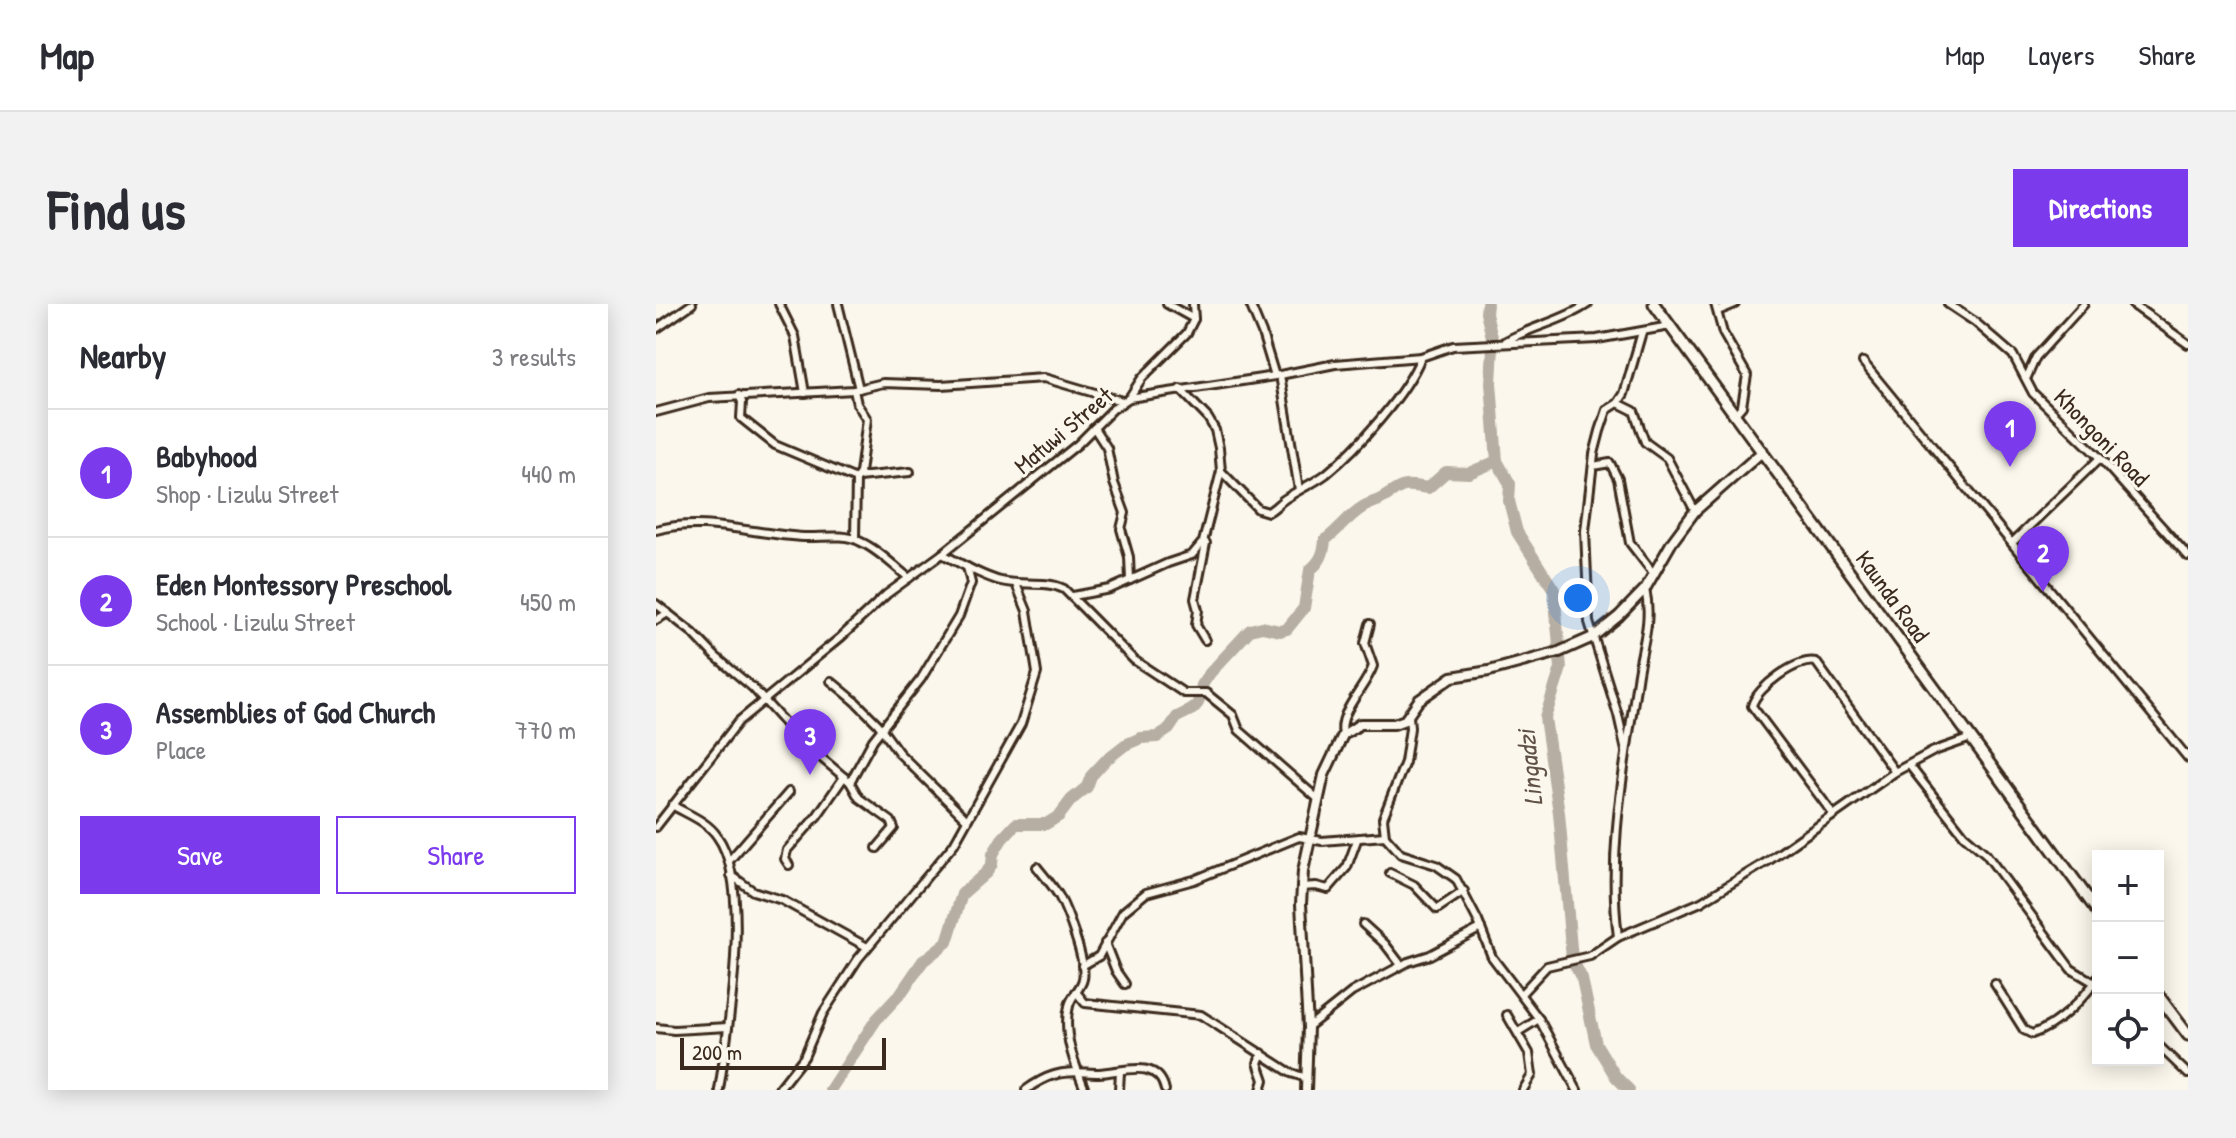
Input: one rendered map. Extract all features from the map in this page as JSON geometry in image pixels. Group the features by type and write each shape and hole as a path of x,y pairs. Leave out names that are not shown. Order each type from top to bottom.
{"main road":[{"name":"Kaunda Road","path":"1654,304 2092,904"},
{"path":"2164,1004 2188,1035"}],"street":[{"path":"656,329 692,304"},
{"path":"779,304 795,336 805,393"},
{"path":"838,304 857,404 867,419 857,478 855,539"},
{"path":"1167,304 1194,319"},
{"path":"656,412 695,400 739,395 856,390 883,383 941,385 1044,378 1125,400 1142,378 1187,333 1194,319 1193,304"},
{"path":"1250,304 1278,376 1299,490"},
{"path":"1503,343 1550,321 1564,318 1588,304"},
{"path":"1735,304 1717,308 1723,333 1747,375 1742,406 1735,414"},
{"name":"Khongoni Road","path":"1948,304 1975,322 2013,355 2033,393 2100,458 2188,556"},
{"path":"2027,377 2036,357 2084,304"},
{"path":"2132,304 2188,344"},
{"name":"Matuwi Street","path":"656,827 739,721 1125,400 1335,364 1421,357 1453,346 1556,342 1670,326"},
{"path":"1626,751 1589,622 1585,531 1593,466 1605,415 1624,394 1642,332"},
{"path":"1221,471 1263,511 1272,510 1285,498 1326,473 1349,452 1395,400 1421,357"},
{"path":"1863,362 2188,758"},
{"path":"1180,389 1212,424 1219,448 1221,471 1195,599 1198,610 1195,621 1205,640"},
{"path":"739,395 741,418 775,445 857,478 910,472"},
{"path":"1618,403 1634,411 1645,442 1667,458 1695,511"},
{"path":"1094,428 1107,448 1114,483 1125,513 1121,529 1129,557 1130,580"},
{"path":"1308,1089 1301,887 1318,799 1330,760 1343,735 1360,724 1394,724 1409,716 1419,700 1452,677 1489,671 1559,652 1593,637 1645,589 1672,542 1695,511 1763,451"},
{"path":"2013,542 2100,458"},
{"path":"1593,466 1610,463 1618,479 1630,543 1654,574"},
{"path":"656,530 669,526 723,525 802,537 855,539 880,554 909,578"},
{"path":"1073,596 1106,590 1192,555 1198,551 1208,531"},
{"path":"942,554 999,581 1054,585 1073,596 1134,660 1178,689 1192,694 1206,693 1233,715 1239,730 1318,799"},
{"path":"789,865 785,859 787,850 847,780 873,740 921,679 959,616 971,583 967,567"},
{"path":"778,1090 804,1057 823,1013 867,947 944,858 1021,724 1037,673 1027,611 1016,584"},
{"path":"1618,937 1614,906 1615,827 1637,677 1648,630 1645,589"},
{"path":"656,604 693,633 764,700 799,739 847,780 859,798 894,826 877,848"},
{"path":"656,620 668,613"},
{"path":"1343,735 1344,716 1366,683 1373,666 1365,643 1370,624"},
{"path":"1833,814 1752,706 1756,695 1798,663 1816,662 1895,772"},
{"path":"831,681 855,701 882,729 899,753 966,819"},
{"path":"1409,716 1405,762 1383,818 1385,836 1401,854 1449,872 1464,891 1492,957 1539,1019 1577,1090"},
{"path":"1521,994 1547,966 1590,956 1618,937 1701,902 1768,861 1895,772 1945,746 1971,738"},
{"path":"1909,765 1964,835 1986,854 2071,969 2092,980"},
{"path":"729,861 789,792"},
{"path":"672,805 710,828 729,861 735,904 734,963 719,1090"},
{"path":"1082,966 1093,961 1123,912 1146,893 1194,880 1299,837 1322,841 1385,836"},
{"path":"1301,887 1328,889 1347,867 1357,840"},
{"path":"1037,867 1064,907 1082,966 1083,982 1069,1003 1067,1022 1072,1052 1085,1090"},
{"path":"1390,873 1414,885 1437,909 1464,891"},
{"path":"731,875 753,891 782,900 867,947"},
{"path":"1363,924 1385,944 1401,965"},
{"path":"1308,1027 1352,992 1401,965 1430,955 1481,928"},
{"path":"1105,943 1125,984"},
{"path":"1995,984 2024,1030 2032,1034 2048,1026 2092,988"},
{"path":"1076,992 1085,1003 1201,1015 1291,1073 1307,1078"},
{"path":"1507,1015 1529,1053 1533,1072 1528,1086 1523,1090"},
{"path":"1518,1032 1539,1019"},
{"path":"656,1028 728,1027"},
{"path":"2164,1051 2188,1074"},
{"path":"1261,1090 1264,1080 1258,1063 1262,1053"},
{"path":"1026,1090 1054,1075 1138,1068 1157,1074 1165,1090"},
{"path":"1119,1090 1120,1071"}],"waterway":[{"path":"1487,304 1486,313 1493,341"},
{"name":"Lingadzi","path":"1493,347 1491,383 1497,461 1510,484 1509,501 1517,532 1554,590 1561,668 1545,718 1559,813 1572,959 1582,979 1596,1044 1616,1077 1629,1090"},
{"path":"830,1090 876,1020 901,993 923,961 947,942 962,894 987,872 1002,839 1016,824 1046,824 1059,816 1071,800 1087,787 1091,776 1107,759 1125,745 1141,738 1157,737 1169,729 1177,717 1198,703 1202,685 1210,673 1250,630 1262,627 1280,631 1287,629 1304,608 1310,570 1321,557 1325,540 1358,511 1402,487 1428,488 1446,472 1469,473 1497,461"}],"place":[{"name":"Babyhood","path":"2010,467"},
{"name":"Eden Montessory Preschool","path":"2043,592"},
{"name":"Assemblies of God Church","path":"810,775"}]}
